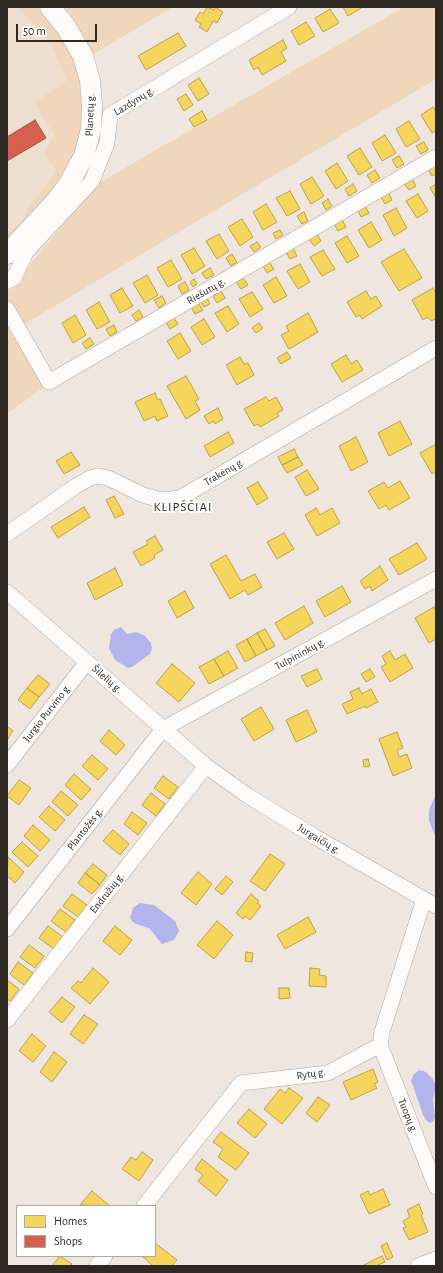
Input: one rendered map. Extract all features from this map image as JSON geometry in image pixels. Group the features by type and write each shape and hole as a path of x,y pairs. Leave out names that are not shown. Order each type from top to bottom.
{"main road":[{"name":"Planetų g.","path":"7,254 57,200 68,184 84,156 91,129 92,105 90,81 83,56 66,27 50,7"}],"street":[{"name":"Lazdynų g.","path":"7,281 14,278 26,252 92,181 107,143 110,115 289,7"},
{"name":"Riešutų g.","path":"7,309 49,382 436,157"},
{"name":"Trakėnų g.","path":"7,534 76,486 90,478 98,476 108,478 143,495 161,500 180,498 436,348"},
{"name":"Tulpininkų g.","path":"163,729 436,579"},
{"name":"Šilelių g.","path":"7,592 206,766"},
{"name":"Jurgio Purvino g.","path":"7,765 87,662"},
{"name":"Plantožės g.","path":"7,929 163,729"},
{"name":"Jurgaičių g.","path":"206,766 248,796 317,838 430,903"},
{"name":"Endružių g.","path":"7,1020 206,766"},
{"path":"380,1045 382,1032 430,903"},
{"name":"Tuopų g.","path":"380,1045 436,1187"},
{"name":"Rytų g.","path":"145,1205 241,1083 328,1073 380,1045"},
{"path":"97,1266 104,1257"},
{"path":"418,1266 436,1260"}],"shaded area":[{"path":"7,7 18,7 52,45 66,81 34,103 54,134 44,155 56,171 27,209 25,218 7,234"},
{"path":"18,7 41,7 67,38 83,80 84,128 70,165 50,197 7,242 7,234 25,218 27,209 56,171 44,155 54,134 34,103 66,81 52,45"},
{"path":"59,7 173,7 90,56"},
{"path":"404,7 436,7 436,79 11,332 44,387 7,414 7,291 13,288 27,268 97,184"}],"water":[{"path":"121,627 127,634 136,632 144,635 151,643 152,649 150,654 132,667 128,668 115,660 109,648 111,634 114,630"},
{"path":"436,794 436,838 429,821 429,810"},
{"path":"140,903 154,905 175,921 179,931 174,940 162,944 149,928 136,924 132,921 130,918 133,908"},
{"path":"419,1070 426,1072 432,1078 436,1086 433,1099 435,1117 434,1121 430,1123 423,1115 411,1080 414,1074"}],"building: Homes":[{"path":"207,7 214,10 215,7 223,12 217,23 213,21 207,32 199,27 201,24 195,20 200,12 203,14"},
{"path":"343,7 363,7 348,16"},
{"path":"330,9 339,23 323,32 315,18"},
{"path":"306,22 315,36 299,45 291,31"},
{"path":"178,33 186,46 146,70 138,56"},
{"path":"283,40 287,48 281,52 286,61 262,75 258,67 254,70 249,60"},
{"path":"199,78 209,94 198,101 188,85"},
{"path":"186,94 193,105 184,111 177,99"},
{"path":"433,107 436,112 436,131 432,133 421,115"},
{"path":"202,111 207,120 194,127 189,119"},
{"path":"409,121 420,139 406,147 396,129"},
{"path":"385,135 396,153 382,161 372,143"},
{"path":"424,142 428,150 421,154 416,146"},
{"path":"360,148 372,167 359,175 347,156"},
{"path":"399,156 404,164 397,168 392,160"},
{"path":"337,163 348,181 336,189 325,171"},
{"path":"436,165 436,174 432,176 428,169"},
{"path":"375,170 380,178 372,183 367,175"},
{"path":"312,177 324,196 311,204 300,184"},
{"path":"412,179 416,186 409,190 404,183"},
{"path":"353,184 357,191 349,196 345,189"},
{"path":"436,184 436,198 430,188"},
{"path":"290,191 300,209 287,216 276,198"},
{"path":"388,192 392,200 385,204 381,197"},
{"path":"418,194 428,211 417,218 406,201"},
{"path":"328,199 332,206 326,210 322,203"},
{"path":"266,204 277,222 263,230 253,212"},
{"path":"365,206 369,213 361,217 358,211"},
{"path":"396,208 407,228 394,236 383,215"},
{"path":"304,212 308,221 302,224 297,216"},
{"path":"242,219 253,237 240,246 228,227"},
{"path":"342,220 346,227 338,231 334,224"},
{"path":"371,222 382,240 369,248 358,230"},
{"path":"280,230 283,235 276,239 273,233"},
{"path":"219,234 229,251 217,259 206,241"},
{"path":"317,234 321,241 314,246 309,239"},
{"path":"347,236 359,256 347,263 335,243"},
{"path":"257,242 261,247 254,252 250,246"},
{"path":"194,248 205,266 192,274 181,255"},
{"path":"293,248 297,256 290,259 286,252"},
{"path":"404,249 422,278 399,291 381,262"},
{"path":"323,250 335,269 322,276 310,257"},
{"path":"232,254 237,262 231,266 226,258"},
{"path":"171,260 182,279 168,287 157,268"},
{"path":"269,262 274,269 267,273 263,266"},
{"path":"300,264 310,282 298,289 287,271"},
{"path":"210,268 214,275 206,279 202,273"},
{"path":"147,275 158,295 145,303 133,283"},
{"path":"276,277 287,296 274,303 263,285"},
{"path":"243,278 248,285 241,289 236,282"},
{"path":"194,279 197,284 193,287 190,282"},
{"path":"185,282 189,290 182,294 178,286"},
{"path":"122,288 133,306 120,313 110,295"},
{"path":"433,288 436,293 436,319 431,321 428,317 423,320 412,300"},
{"path":"221,291 225,298 217,303 213,296"},
{"path":"366,291 371,299 376,296 382,306 362,319 360,315 356,317 347,302"},
{"path":"252,292 263,309 250,317 239,299"},
{"path":"162,296 166,303 159,308 154,300"},
{"path":"207,298 210,304 204,307 200,301"},
{"path":"99,302 110,322 97,329 86,310"},
{"path":"198,303 203,310 195,314 191,307"},
{"path":"228,306 239,324 227,332 215,313"},
{"path":"139,310 143,317 136,321 132,315"},
{"path":"308,313 318,332 289,349 281,335 289,331 286,326"},
{"path":"75,315 86,335 73,343 62,323"},
{"path":"174,318 178,324 170,329 166,322"},
{"path":"204,319 215,337 202,345 191,327"},
{"path":"259,323 263,328 256,333 252,328"},
{"path":"114,325 117,332 110,336 106,329"},
{"path":"180,333 191,351 178,359 167,341"},
{"path":"90,338 94,344 86,349 82,343"},
{"path":"287,352 291,358 281,364 277,358"},
{"path":"346,355 351,364 357,360 363,370 342,382 331,364"},
{"path":"240,357 244,364 248,363 254,375 237,385 226,365"},
{"path":"186,376 199,399 195,401 200,410 186,419 167,386"},
{"path":"155,393 158,400 160,399 168,416 157,421 155,416 144,421 135,402"},
{"path":"266,397 269,401 276,397 283,410 277,413 279,416 260,427 258,424 254,426 244,409"},
{"path":"218,408 223,419 215,424 213,421 209,424 204,416"},
{"path":"400,421 412,444 389,456 378,433"},
{"path":"228,432 234,443 210,457 204,446"},
{"path":"356,437 368,462 351,471 339,446"},
{"path":"436,444 436,471 432,474 420,453"},
{"path":"294,449 298,457 282,465 278,457"},
{"path":"71,452 80,465 64,474 56,461"},
{"path":"298,457 303,465 287,473 282,465"},
{"path":"307,470 319,489 306,496 295,477"},
{"path":"400,481 410,498 389,510 386,505 379,509 368,491 384,482 388,488"},
{"path":"258,482 268,498 257,505 247,488"},
{"path":"114,496 124,514 115,518 106,500"},
{"path":"84,507 90,517 58,538 51,527"},
{"path":"316,508 320,515 332,508 340,523 317,536 305,515"},
{"path":"284,533 294,549 277,559 267,542"},
{"path":"155,536 163,550 154,555 155,558 141,566 133,552 148,544 146,541"},
{"path":"417,543 427,559 399,575 389,559"},
{"path":"226,555 241,581 255,574 262,587 248,595 245,590 230,599 210,564"},
{"path":"380,566 388,580 372,591 370,586 365,589 360,581"},
{"path":"115,568 123,585 95,600 87,583"},
{"path":"342,586 351,602 325,617 316,601"},
{"path":"185,591 194,608 177,618 168,601"},
{"path":"304,606 313,623 285,640 275,623"},
{"path":"434,607 436,611 436,639 429,643 415,618"},
{"path":"265,629 275,646 267,650 257,633"},
{"path":"257,633 267,650 256,656 247,639"},
{"path":"247,639 256,656 245,662 236,645"},
{"path":"228,651 238,668 224,676 214,659"},
{"path":"390,651 395,660 405,654 413,668 390,682 381,667 386,664 382,656"},
{"path":"214,659 224,676 209,684 199,667"},
{"path":"172,664 195,683 179,702 156,683"},
{"path":"317,669 322,679 307,687 301,676"},
{"path":"370,669 375,677 366,682 361,674"},
{"path":"38,675 50,684 39,697 27,688"},
{"path":"27,688 39,697 30,709 18,700"},
{"path":"359,688 362,694 371,689 378,702 366,708 365,706 347,714 342,704 353,699 350,692"},
{"path":"261,707 274,729 254,741 241,719"},
{"path":"307,710 317,732 296,742 286,720"},
{"path":"7,726 13,731 7,740"},
{"path":"109,730 125,745 116,755 100,741"},
{"path":"397,732 403,748 397,750 399,757 407,754 412,768 393,776 379,739"},
{"path":"92,755 108,769 98,780 82,766"},
{"path":"368,759 370,766 364,767 363,760"},
{"path":"74,774 91,789 81,800 65,785"},
{"path":"163,776 178,787 169,799 154,788"},
{"path":"19,780 31,788 19,805 7,796"},
{"path":"61,791 78,805 68,816 52,802"},
{"path":"151,793 165,804 156,816 142,805"},
{"path":"49,806 65,820 55,831 39,817"},
{"path":"132,812 147,823 138,835 124,824"},
{"path":"33,825 50,840 40,851 24,836"},
{"path":"113,830 129,844 120,855 103,841"},
{"path":"22,842 38,856 28,867 12,852"},
{"path":"270,854 285,864 265,891 250,881"},
{"path":"8,857 24,872 15,883 7,876"},
{"path":"93,864 107,875 100,885 85,873"},
{"path":"198,872 212,884 196,905 181,893"},
{"path":"85,873 100,885 92,894 78,883"},
{"path":"226,876 233,882 222,895 215,889"},
{"path":"72,894 87,905 78,917 63,906"},
{"path":"251,894 259,901 257,903 261,906 250,920 245,916 243,919 236,913"},
{"path":"60,909 75,920 66,932 51,921"},
{"path":"308,917 316,932 285,949 277,935"},
{"path":"217,921 233,935 214,959 197,945"},
{"path":"48,926 63,937 54,949 39,938"},
{"path":"115,926 132,940 120,955 103,941"},
{"path":"29,945 44,956 35,968 20,957"},
{"path":"246,952 253,953 252,962 245,961"},
{"path":"18,962 33,973 24,985 10,974"},
{"path":"93,968 109,982 90,1004 71,988 78,981 81,983"},
{"path":"310,968 320,969 319,975 326,976 326,987 309,986"},
{"path":"7,980 19,989 10,1001 7,999"},
{"path":"279,988 289,988 290,998 279,999"},
{"path":"62,997 75,1007 62,1023 49,1012"},
{"path":"84,1015 98,1024 83,1044 70,1034"},
{"path":"32,1034 46,1046 33,1062 19,1051"},
{"path":"54,1052 67,1062 52,1082 40,1072"},
{"path":"373,1069 378,1082 374,1084 377,1088 351,1100 343,1082"},
{"path":"289,1088 303,1098 282,1124 264,1109 280,1089 285,1093"},
{"path":"318,1097 330,1105 317,1122 306,1113"},
{"path":"249,1109 267,1124 255,1138 237,1123"},
{"path":"221,1132 249,1153 236,1170 218,1157 223,1149 213,1142"},
{"path":"142,1152 153,1160 139,1181 122,1169 131,1157 136,1160"},
{"path":"202,1159 228,1180 216,1196 198,1181 203,1175 195,1169"},
{"path":"383,1189 390,1205 369,1214 360,1195 368,1191 370,1195"},
{"path":"92,1191 109,1205 80,1205"},
{"path":"419,1204 423,1214 421,1215 428,1232 409,1240 403,1228 406,1227 403,1221 410,1217 407,1210"},
{"path":"387,1243 393,1257 387,1260 381,1246"},
{"path":"156,1244 177,1260 172,1266 153,1266 143,1257 156,1257"},
{"path":"382,1256 385,1262 376,1266 364,1265"},
{"path":"59,1257 72,1264 70,1266 52,1266"}],"building: Shops":[{"path":"35,120 46,138 7,161 7,137"}],"district":[{"name":"KLIPŠČIAI","path":"183,507"}]}
